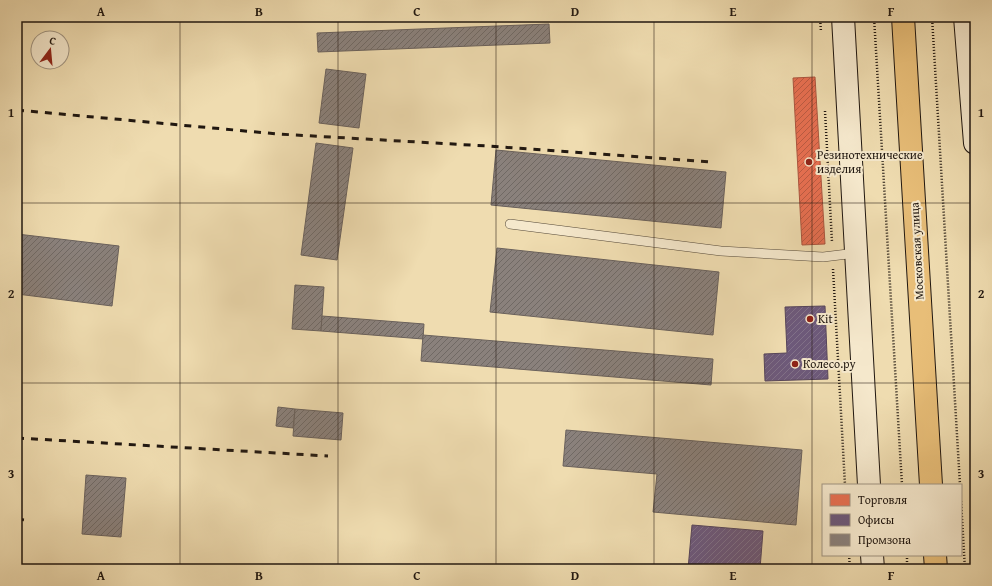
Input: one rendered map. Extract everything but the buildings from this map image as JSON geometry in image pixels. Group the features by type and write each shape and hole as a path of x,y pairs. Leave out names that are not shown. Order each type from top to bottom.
{"main road":[{"path":"843,17 868,484"},
{"name":"Московская улица","path":"903,17 931,484"},
{"path":"965,17 974,131"},
{"path":"872,556 873,569"},
{"path":"935,556 936,569"}],"lane":[{"path":"510,224 721,251 823,257 856,253"}],"path":[{"path":"874,17 902,484"},
{"path":"932,17 960,484"},
{"path":"962,518 965,569"},
{"path":"849,556 850,569"},
{"path":"907,556 907,569"}],"railway":[{"path":"17,110 278,134 487,146 710,162"},
{"path":"17,438 328,456"},
{"path":"17,519 25,520"}],"place":[{"name":"Резинотехнические изделия","path":"809,162"},
{"name":"Kit","path":"810,319"},
{"name":"Колесо.ру","path":"795,364"}]}
